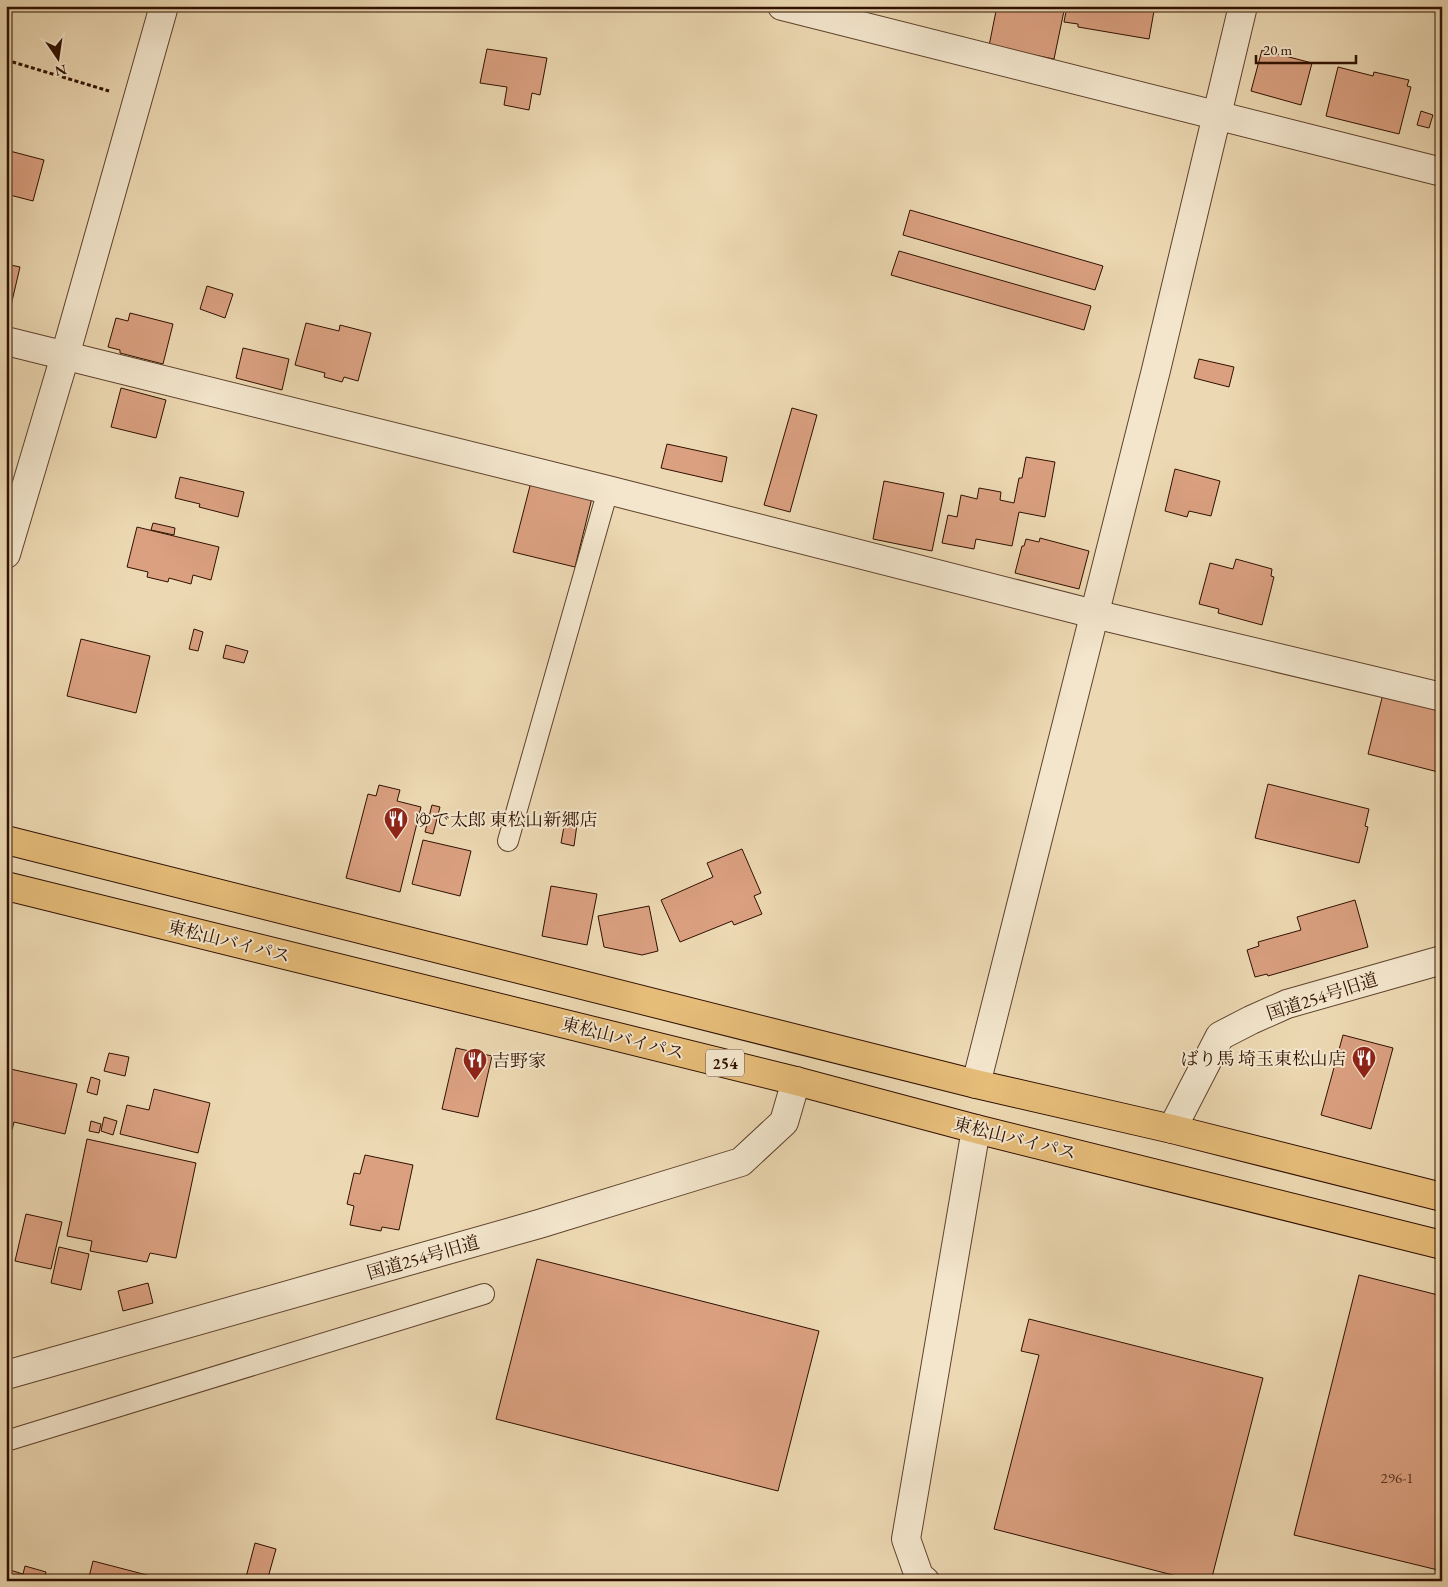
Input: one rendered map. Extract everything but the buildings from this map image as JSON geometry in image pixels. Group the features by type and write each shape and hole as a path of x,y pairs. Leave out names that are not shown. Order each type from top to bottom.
{"highway":[{"name":"254","path":"6,840 976,1084 1172,1129 1442,1197"},
{"name":"東松山バイパス","path":"6,886 796,1081 976,1129 1442,1245"}],"street":[{"path":"6,554 139,100 164,6"},
{"path":"782,6 1442,172"},
{"path":"976,1084 1156,370 1243,6"},
{"path":"6,341 608,490 1094,614 1442,697"},
{"name":"国道254号旧道","path":"1172,1129 1220,1036 1250,1020 1287,1004 1442,960"},
{"name":"国道254号旧道","path":"6,1374 529,1227 741,1162 784,1122 796,1081"},
{"path":"925,1581 919,1576 906,1539 976,1129"}],"lane":[{"path":"508,841 608,490"},
{"path":"6,1441 484,1294"}],"path":[{"path":"6,60 139,100"}],"place":[{"name":"ゆで太郎 東松山新郷店","path":"396,840"},
{"name":"ばり馬 埼玉東松山店","path":"1364,1079"},
{"name":"吉野家","path":"475,1081"}]}
